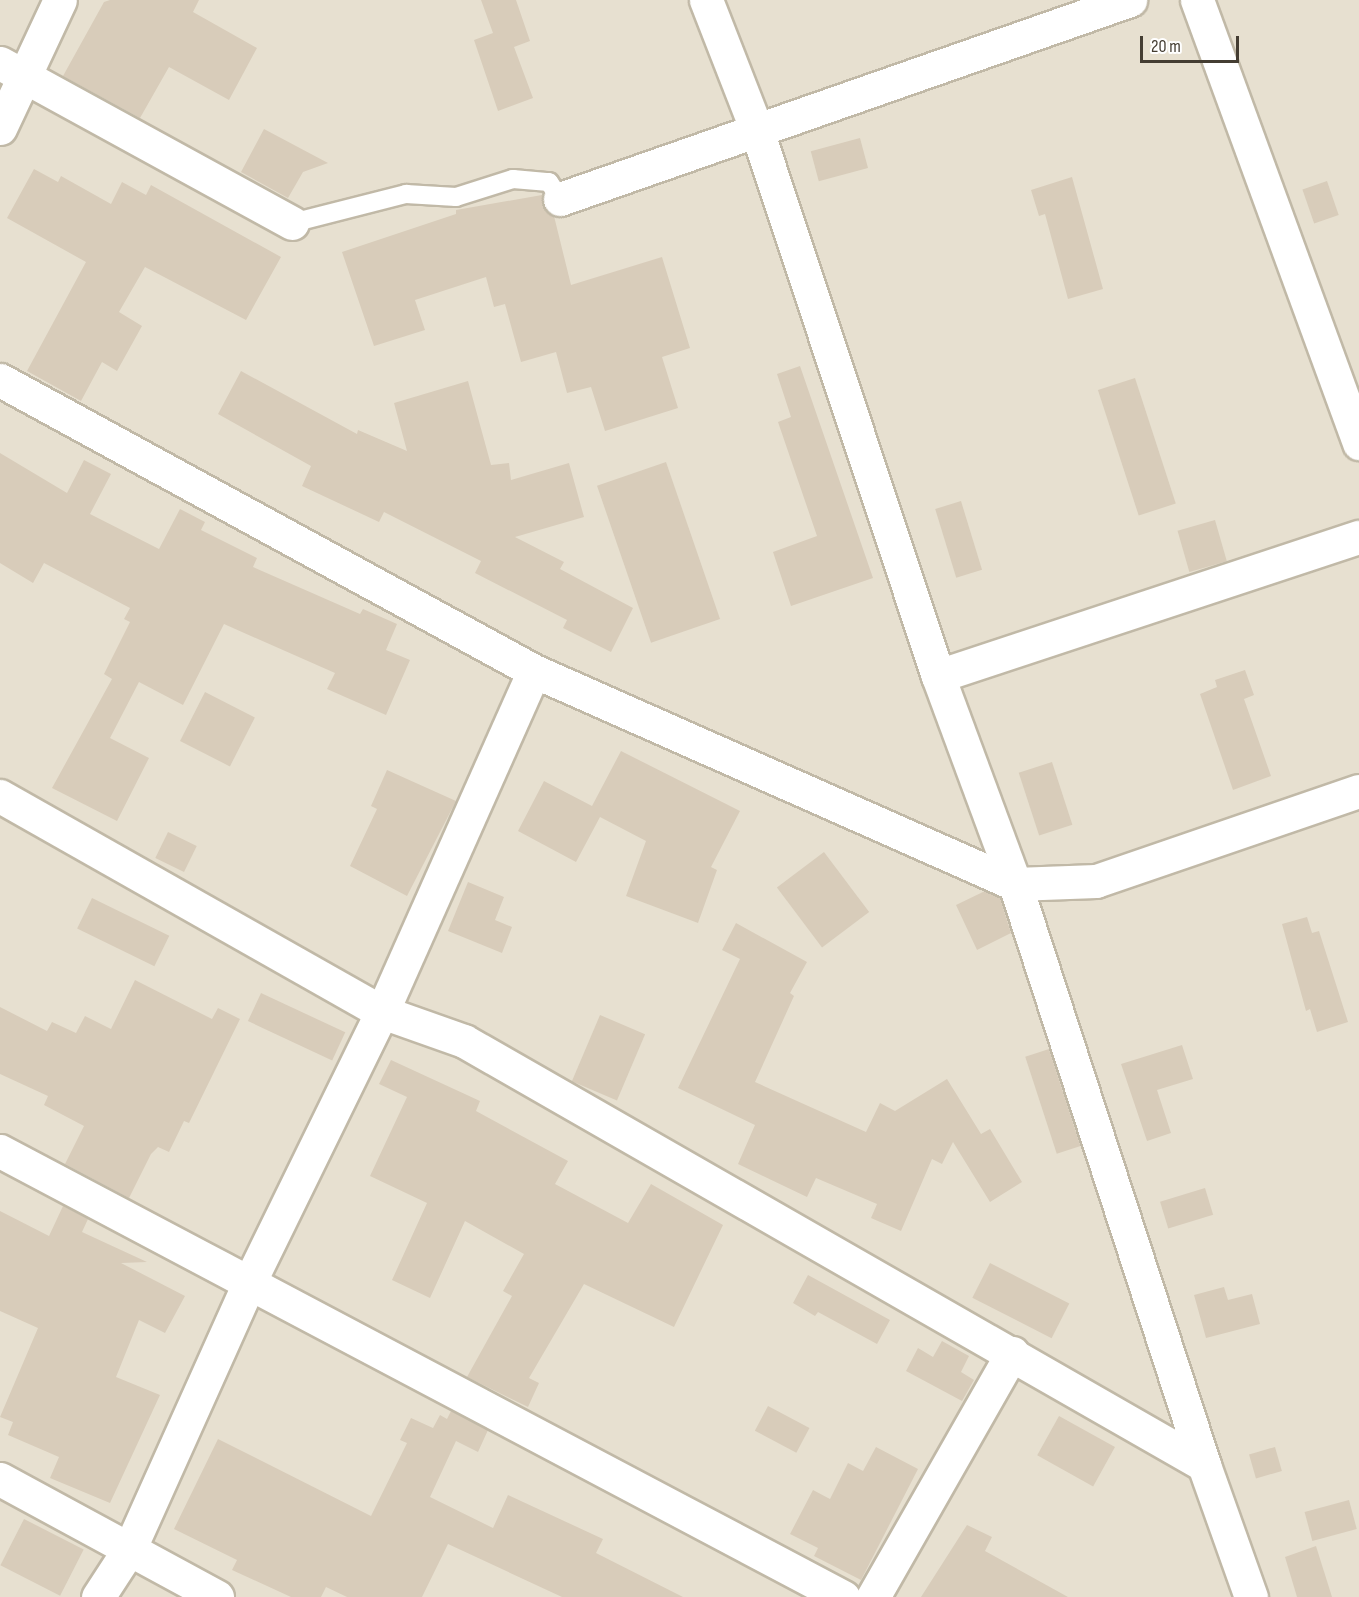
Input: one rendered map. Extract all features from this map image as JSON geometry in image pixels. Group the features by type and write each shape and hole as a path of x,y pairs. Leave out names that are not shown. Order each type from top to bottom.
{"street":[{"path":"0,128 13,70 60,0"},
{"path":"706,0 757,131 938,676 1015,884 1203,1465 1251,1597"},
{"path":"560,199 1130,0"},
{"path":"1197,0 1359,443"},
{"path":"13,70 292,223"},
{"path":"0,380 534,670 1015,884 1096,881 1359,791"},
{"path":"938,676 1359,537"},
{"path":"98,1597 130,1548 248,1285 382,1012 534,670"},
{"path":"0,796 382,1012 464,1041 1012,1353 1203,1465"},
{"path":"0,1151 248,1285 843,1597"},
{"path":"873,1597 1012,1353"},
{"path":"0,1479 217,1597"}],"lane":[{"path":"292,223 406,194 456,197 513,179 549,182 560,199"}],"shaded area":[{"path":"0,0 1359,0 1359,1597 0,1597"}],"building":[{"path":"110,0 199,0 193,12 257,48 229,100 169,67 140,118 63,76 104,2"},
{"path":"481,0 516,0 530,41 514,47 533,98 498,111 474,40 493,33"},
{"path":"264,129 328,163 303,172 288,198 241,172"},
{"path":"860,138 868,168 819,181 811,151"},
{"path":"34,169 58,182 61,176 111,204 122,182 146,195 151,185 281,257 246,320 145,267 119,312 142,326 117,371 102,362 81,401 27,371 86,262 7,218"},
{"path":"1072,177 1103,289 1068,299 1045,214 1039,216 1031,190"},
{"path":"1327,181 1339,215 1314,224 1302,189"},
{"path":"542,195 543,206 554,216 571,285 662,257 690,348 662,357 678,408 605,431 591,387 567,393 556,352 521,362 505,304 494,307 486,277 415,300 425,330 374,346 342,252 456,214 456,210"},
{"path":"800,366 873,578 791,606 773,552 817,536 778,422 791,417 777,374"},
{"path":"241,371 357,434 358,430 407,451 394,403 468,381 491,465 509,463 511,480 569,463 584,517 515,537 564,562 560,569 633,608 611,652 563,628 567,620 475,573 481,561 384,512 379,522 302,486 311,466 218,414"},
{"path":"1135,378 1176,504 1139,516 1098,390"},
{"path":"0,453 67,493 84,460 111,474 90,514 159,549 180,509 205,522 201,530 257,558 253,567 360,614 363,609 397,624 386,650 410,660 386,715 327,689 335,673 224,624 183,705 139,682 110,738 149,758 117,821 52,788 112,679 104,674 130,622 124,619 130,608 44,563 33,583 0,563"},
{"path":"666,462 720,619 651,643 597,486"},
{"path":"961,501 982,570 956,578 935,509"},
{"path":"1215,520 1227,561 1189,572 1178,531"},
{"path":"1245,670 1254,695 1244,699 1271,776 1233,790 1200,694 1217,687 1215,680"},
{"path":"205,692 255,717 230,766 180,741"},
{"path":"621,751 740,811 711,867 717,870 698,923 626,896 646,841 600,817 576,862 518,831 544,781 592,806"},
{"path":"1052,762 1072,825 1039,836 1019,773"},
{"path":"387,770 456,801 407,896 350,866 377,809 371,806"},
{"path":"168,832 197,846 184,872 155,858"},
{"path":"824,852 869,912 822,947 777,888"},
{"path":"468,882 504,897 495,920 512,927 502,953 448,931"},
{"path":"985,891 1000,898 1011,933 977,950 956,905"},
{"path":"92,898 169,936 154,966 77,929"},
{"path":"1307,917 1312,933 1319,931 1348,1022 1317,1032 1310,1009 1306,1011 1282,924"},
{"path":"736,923 807,962 790,993 794,996 755,1082 866,1132 880,1103 895,1111 947,1079 981,1134 990,1129 1022,1182 990,1202 953,1142 942,1164 932,1159 901,1231 871,1218 877,1204 816,1178 807,1197 738,1164 755,1125 678,1088 740,959 722,950"},
{"path":"135,980 212,1019 218,1008 240,1019 189,1123 184,1121 169,1152 158,1147 151,1154 129,1198 65,1164 84,1126 44,1105 48,1096 0,1074 0,1007 47,1031 52,1022 76,1033 85,1016 111,1029"},
{"path":"261,993 345,1032 332,1060 248,1021"},
{"path":"600,1015 645,1034 617,1100 572,1081"},
{"path":"1182,1045 1193,1079 1157,1090 1171,1133 1147,1141 1121,1064"},
{"path":"1049,1049 1081,1146 1057,1154 1025,1057"},
{"path":"391,1060 480,1101 476,1111 568,1161 555,1184 628,1223 651,1184 723,1225 674,1327 584,1284 529,1378 539,1383 528,1407 467,1377 512,1296 503,1291 524,1254 465,1221 430,1298 392,1280 427,1203 370,1176 407,1097 379,1084"},
{"path":"1205,1188 1213,1215 1168,1229 1160,1202"},
{"path":"63,1206 88,1219 82,1232 147,1262 121,1263 185,1296 165,1333 139,1320 116,1377 160,1395 110,1503 50,1478 59,1457 8,1435 13,1422 0,1417 38,1328 0,1311 0,1211 49,1236"},
{"path":"990,1263 1069,1303 1052,1338 972,1298"},
{"path":"808,1275 890,1320 877,1344 818,1312 815,1316 793,1303"},
{"path":"1224,1287 1228,1300 1252,1294 1260,1324 1206,1338 1194,1295"},
{"path":"942,1341 969,1356 961,1372 974,1380 962,1401 906,1371 918,1348 933,1357"},
{"path":"768,1406 809,1428 796,1453 755,1431"},
{"path":"451,1411 488,1430 478,1452 456,1441 430,1497 493,1528 508,1495 603,1539 596,1553 683,1597 562,1597 448,1544 422,1597 347,1597 326,1587 321,1597 291,1597 232,1570 237,1560 174,1529 218,1439 371,1516 407,1443 400,1440 411,1418 433,1428 440,1415 447,1419"},
{"path":"1059,1416 1115,1447 1093,1486 1037,1455"},
{"path":"876,1447 918,1469 861,1580 814,1556 818,1548 790,1534 813,1490 830,1499 848,1463 863,1471"},
{"path":"1275,1447 1282,1471 1256,1478 1249,1454"},
{"path":"1349,1500 1357,1529 1312,1541 1305,1512"},
{"path":"24,1519 84,1549 60,1596 0,1565"},
{"path":"967,1525 992,1537 985,1551 1068,1597 921,1597"},
{"path":"1316,1546 1332,1597 1297,1597 1285,1557"}]}
